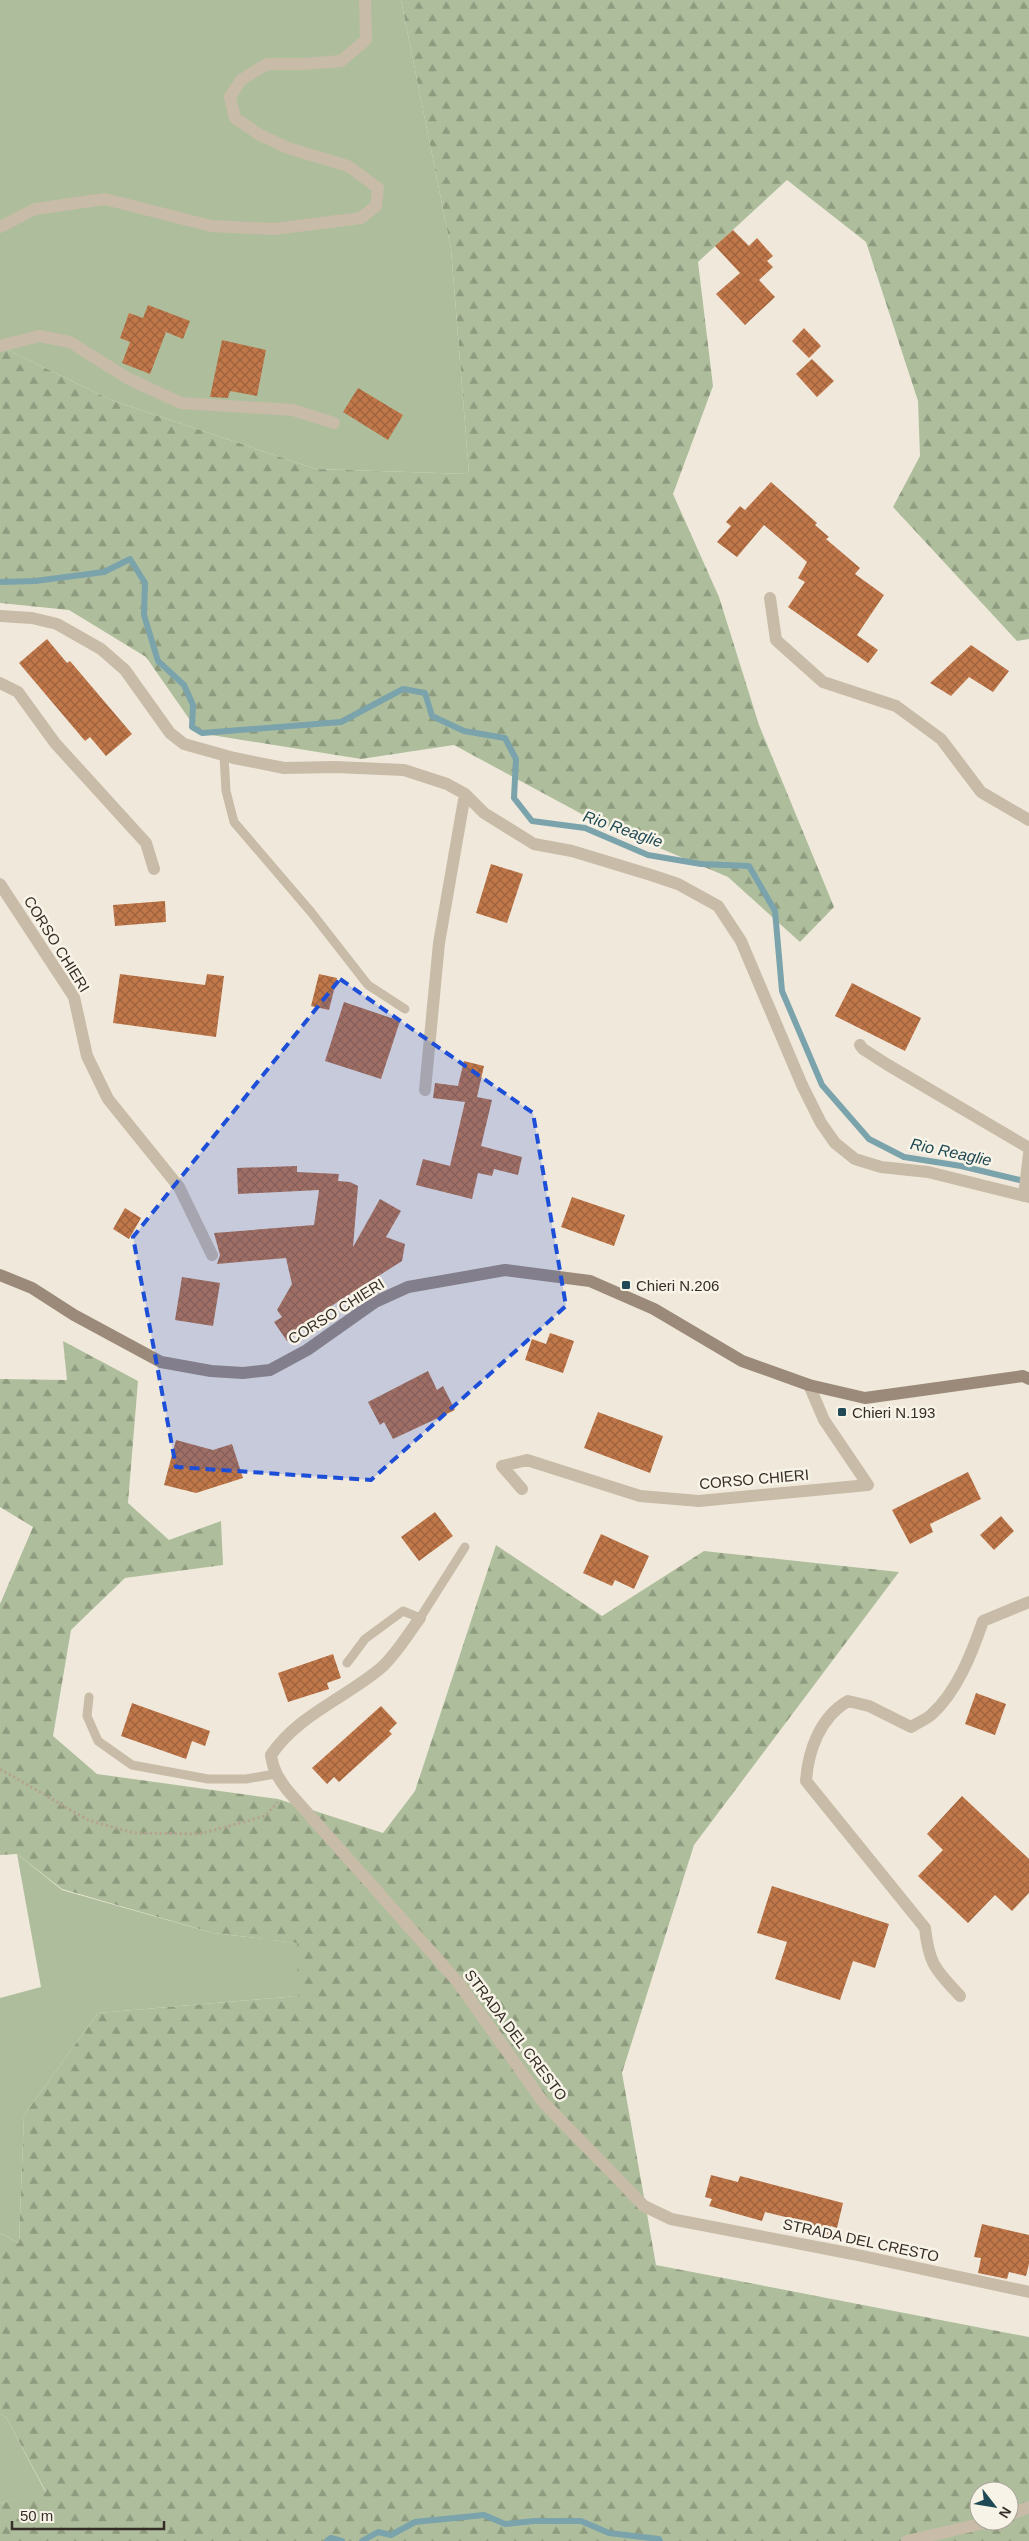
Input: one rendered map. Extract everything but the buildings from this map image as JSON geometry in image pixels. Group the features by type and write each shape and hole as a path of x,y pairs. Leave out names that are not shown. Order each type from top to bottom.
{"main road":[{"name":"CORSO CHIERI","path":"0,1275 32,1288 74,1315 161,1362 211,1371 243,1373 270,1370 307,1350 375,1302 408,1286 505,1270 590,1281 654,1309 742,1361 809,1385 865,1398 978,1380 1023,1376 1029,1379"}],"street":[{"path":"0,227 35,209 105,199 211,226 274,229 361,218 376,206 378,188 348,166 288,148 260,135 236,118 230,96 241,80 267,64 341,61 366,40 365,0"},
{"path":"0,346 39,336 70,342 129,379 181,403 293,410 334,423"},
{"path":"770,598 776,640 823,682 896,706 941,739 981,792 1029,820"},
{"path":"0,616 32,618 57,624 101,649 125,670 170,733 184,744 224,756 284,768 335,767 404,770 447,784 465,794 484,814 534,844 572,851 651,874 678,884 718,906 741,941 802,1084 821,1123 836,1143 855,1158 881,1167 928,1172 1026,1195 1028,1159"},
{"path":"0,683 18,692 55,743 146,843 154,869"},
{"path":"425,1090 439,943 465,794"},
{"name":"CORSO CHIERI","path":"0,884 74,997 87,1056 108,1099 178,1187 212,1255"},
{"path":"860,1045 873,1056 1029,1148"},
{"name":"CORSO CHIERI","path":"522,1490 502,1466 527,1460 640,1496 699,1501 868,1485 824,1420 809,1385"},
{"path":"960,1996 936,1970 928,1952 925,1928 806,1781 807,1759 817,1735 835,1708 848,1701 869,1706 911,1727 931,1714 956,1683 974,1646 983,1621 1029,1602"},
{"path":"275,1774 271,1754 280,1741 297,1724 382,1666 420,1618"},
{"name":"STRADA DEL CRESTO","path":"275,1774 457,1981 543,2102 644,2206 671,2219 853,2254 1029,2292"},
{"path":"906,2541 969,2527"}],"lane":[{"path":"224,756 226,790 234,822 311,912 368,985 405,1009"},
{"path":"347,1663 365,1639 403,1611 420,1618 464,1547"},
{"path":"89,1697 87,1716 98,1741 132,1765 208,1779 246,1779 275,1774"}],"path":[{"path":"0,1769 88,1820 134,1833 200,1834 265,1816"}],"highlighted area":[{"path":"340,979 533,1113 566,1306 371,1480 176,1467 133,1237"}],"green space":[{"path":"0,0 401,0 451,249 469,474 316,469 111,400 4,348 0,350"},
{"path":"401,0 1029,0 1029,639 1017,641 893,507 920,456 918,401 866,242 787,180 698,262 713,386 673,494 719,597 759,725 834,907 800,942 728,877 591,819 454,745 361,759 199,733 146,657 69,610 0,603 0,350 4,348 111,400 316,469 469,474 451,249"},
{"path":"63,1341 138,1381 128,1503 169,1540 221,1521 223,1565 125,1578 71,1630 53,1736 97,1774 278,1799 383,1833 415,1791 496,1545 602,1616 704,1551 899,1572 694,1845 622,2073 656,2265 1029,2337 1029,2541 0,2541 0,2503 46,2492 6,2417 0,2414 0,2233 19,2243 24,2115 98,2013 298,1996 297,1943 213,1933 62,1889 17,1854 0,1855 0,1604 33,1527 0,1507 0,1379 67,1380"},
{"path":"17,1854 62,1890 213,1933 298,1943 298,1996 98,2013 24,2115 19,2243 0,2233 0,1998 41,1987"},
{"path":"0,2414 6,2417 46,2493 0,2503"}],"waterway":[{"name":"Rio Reaglie","path":"0,582 35,581 104,572 130,559 145,583 144,615 158,661 184,685 193,705 192,727 202,733 341,722 403,689 425,693 432,716 464,731 505,738 516,759 514,798 532,821 585,828 648,855 701,864 749,866 775,911 782,991 822,1085 869,1139 904,1157 961,1166 1028,1182"},
{"path":"362,2541 378,2532 391,2535 415,2522 484,2515 505,2524 534,2521 581,2521 609,2533 659,2539 660,2541"},
{"path":"327,2541 331,2538 342,2541"}],"place":[{"name":"Chieri N.206","path":"626,1285"},
{"name":"Chieri N.193","path":"842,1412"}]}
